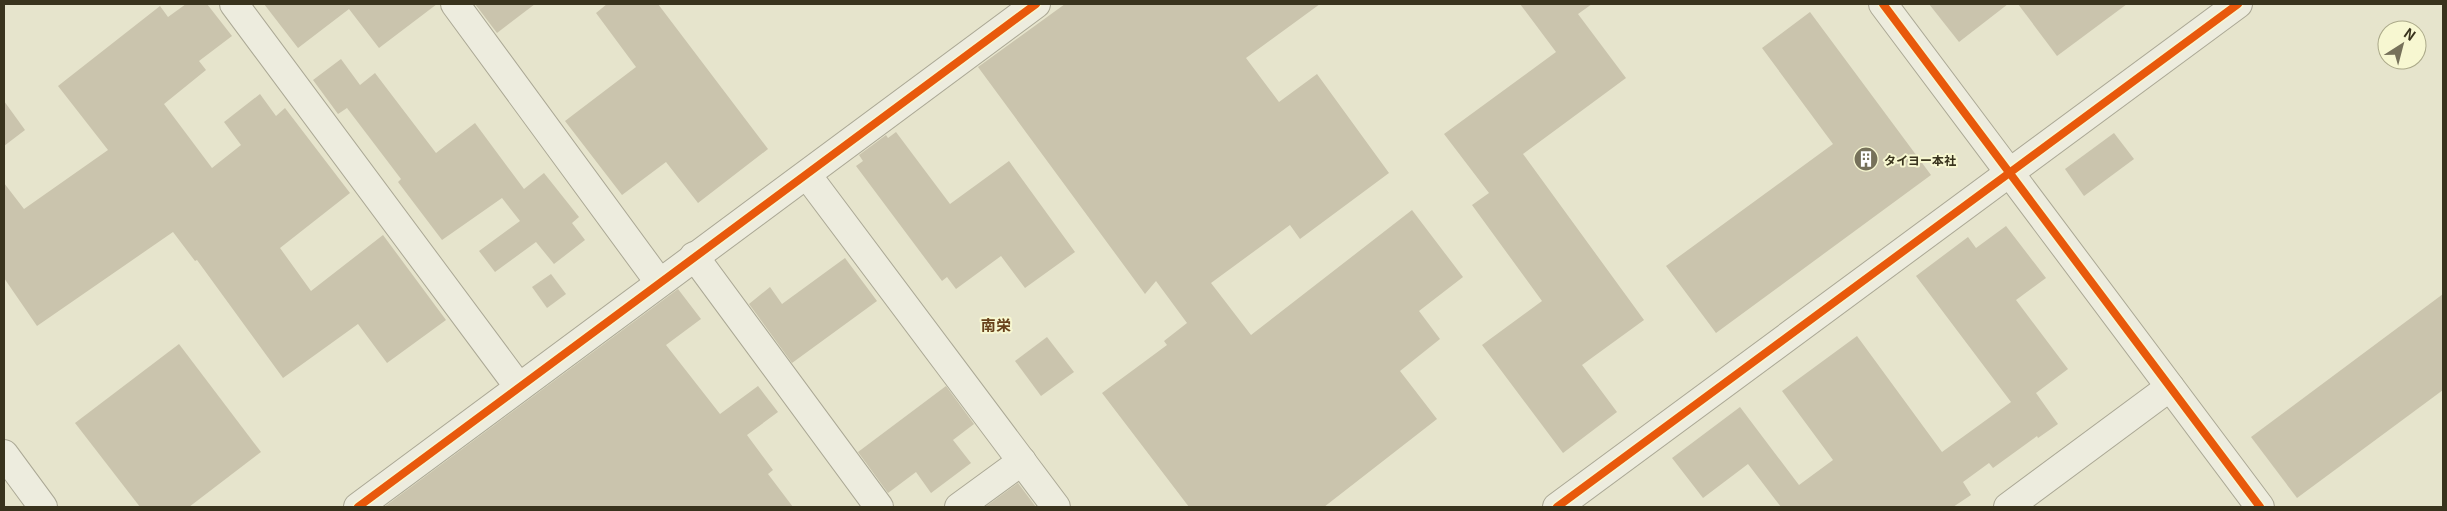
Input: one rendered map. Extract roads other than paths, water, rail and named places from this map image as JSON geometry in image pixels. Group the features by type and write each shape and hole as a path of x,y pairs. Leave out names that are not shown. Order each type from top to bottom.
{"street":[{"path":"234,4 518,386"},
{"path":"455,4 659,282"},
{"path":"358,507 518,386 807,175 1036,4"},
{"path":"1883,4 2260,507"},
{"path":"1566,505 2238,4"},
{"path":"807,175 1056,507"},
{"path":"694,256 879,507"},
{"path":"2008,507 2170,387"},
{"path":"4,454 44,507"},
{"path":"959,507 1022,461"}],"place":[{"name":"タイヨー本社","path":"1866,159"}],"district":[{"name":"南栄","path":"996,324"}]}
